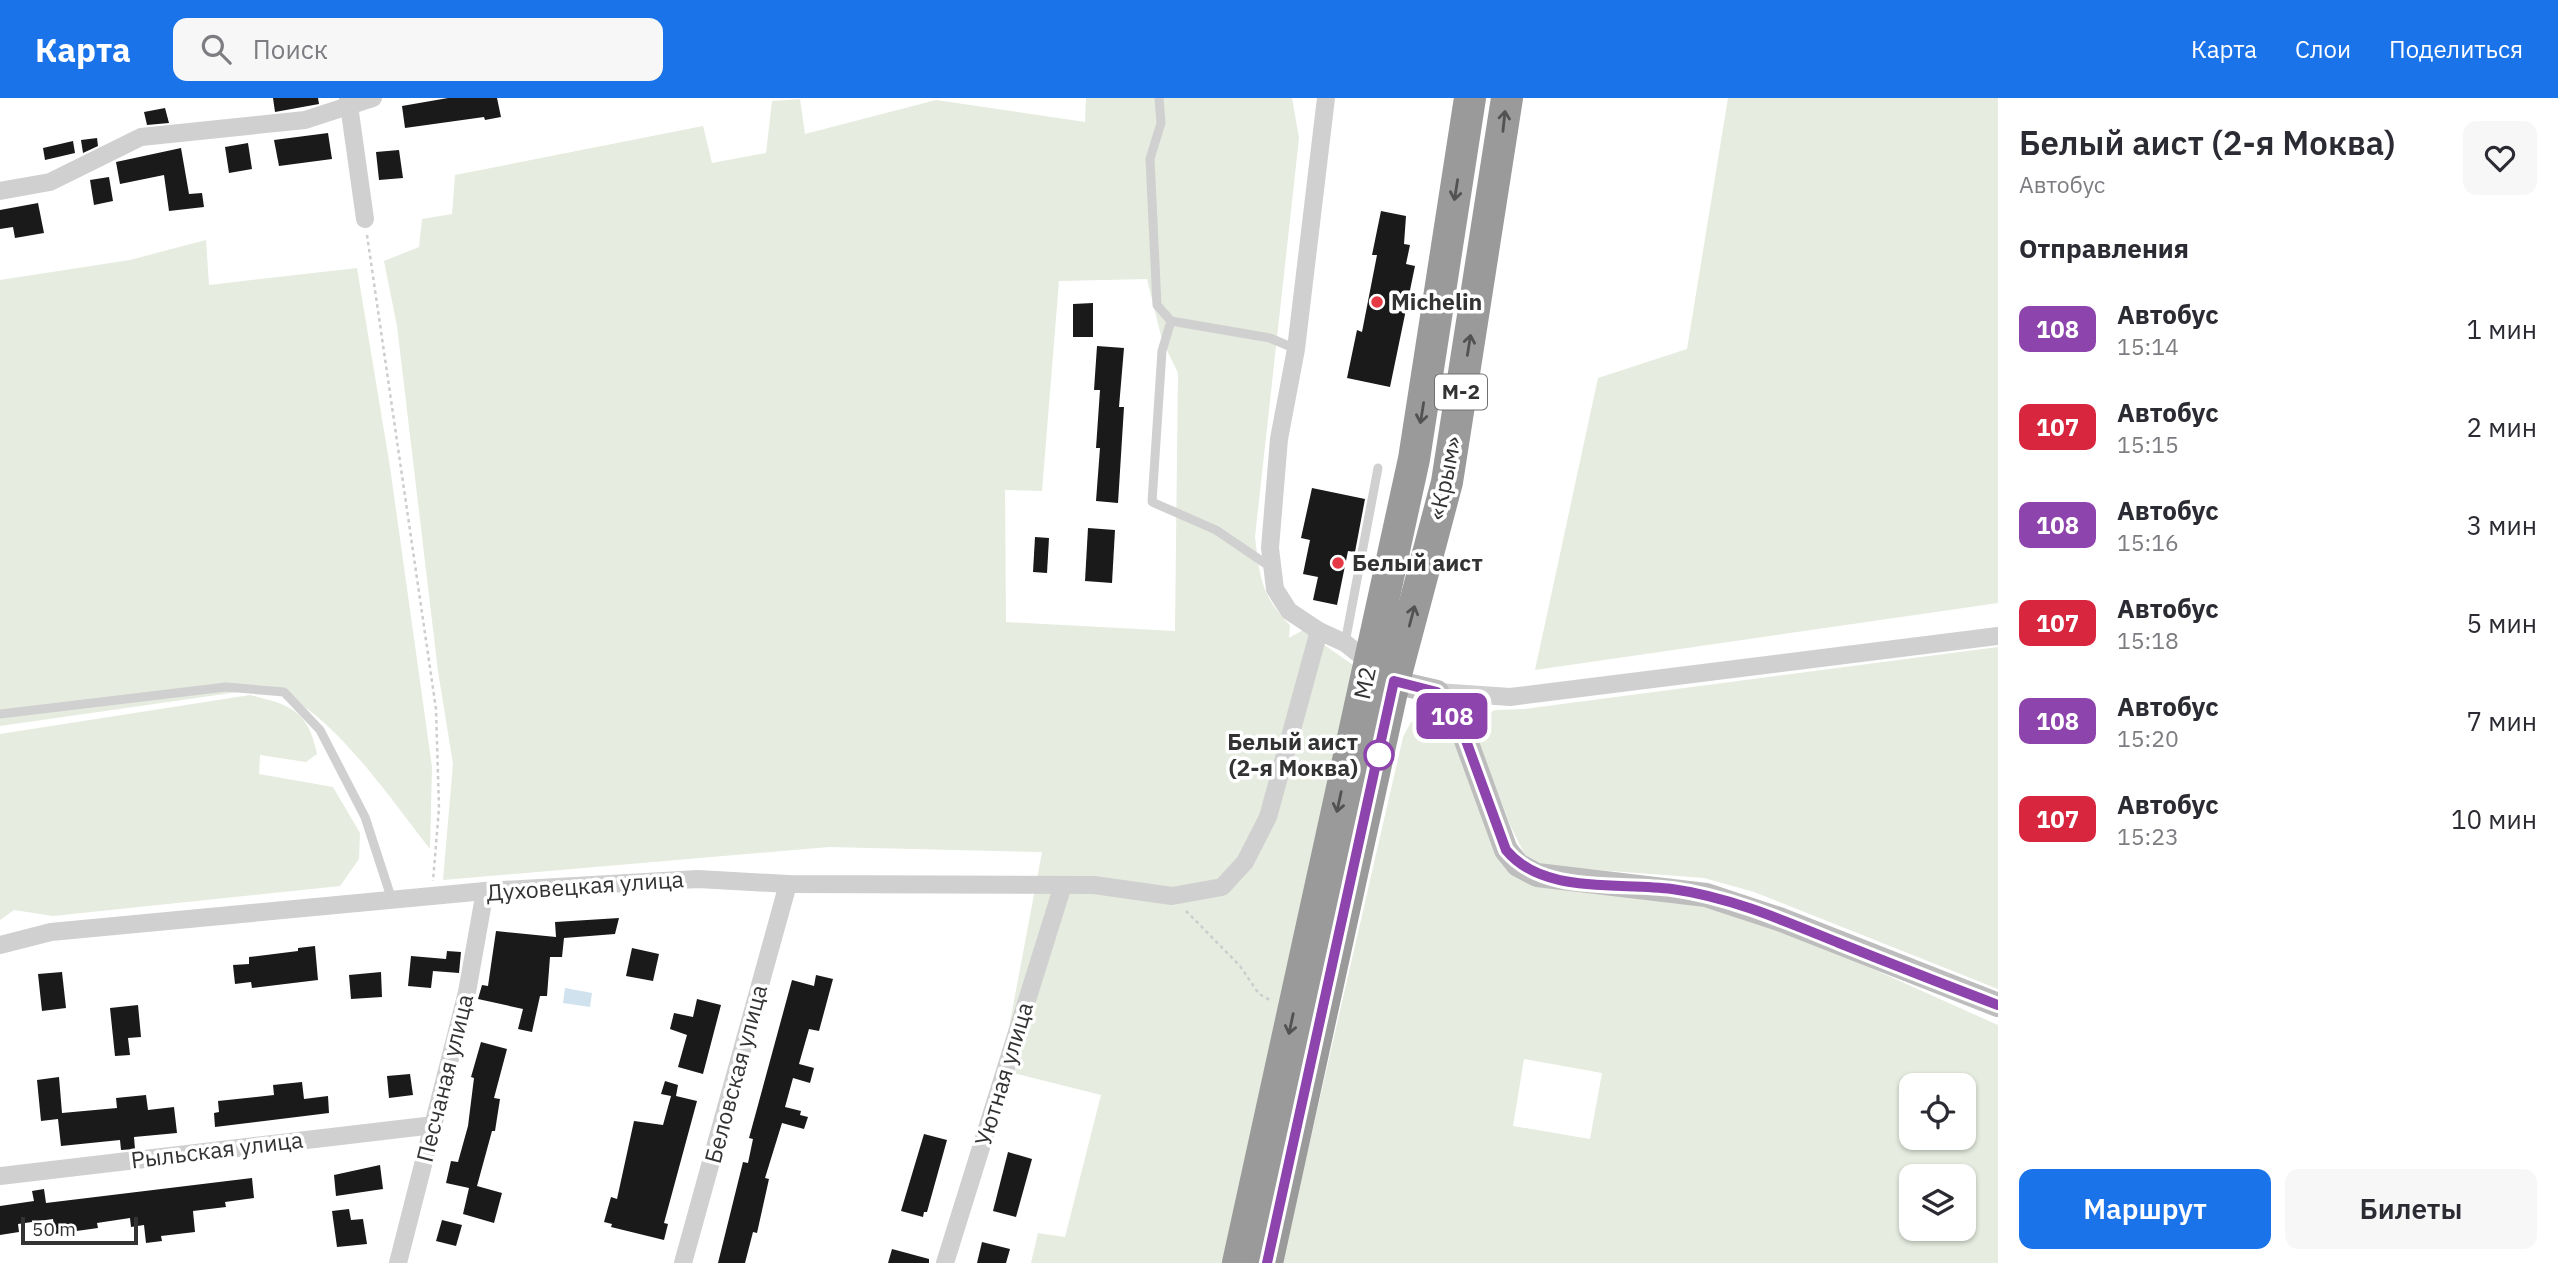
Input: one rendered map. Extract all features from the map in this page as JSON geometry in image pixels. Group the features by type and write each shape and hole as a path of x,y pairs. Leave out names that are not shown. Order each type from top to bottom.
{"highway":[{"name":"М2","path":"1238,1263 1293,1012 1382,672 1470,98"},
{"name":"«Крым»","path":"1267,1263 1382,672 1447,482 1507,98"}],"street":[{"path":"0,191 50,182 141,137 305,120 349,102 373,98"},
{"path":"1326,98 1296,349 1279,439 1270,548 1275,589 1289,611 1319,631 1345,643 1382,672 1437,692 1510,697 1998,636"},
{"path":"349,102 365,219"},
{"name":"Духовецкая улица","path":"0,945 51,932 485,891 698,879 788,884 1094,885 1172,896 1222,887 1245,862 1268,817 1319,631"},
{"path":"1437,692 1464,735 1506,850 1518,865 1537,875 1572,881 1672,889 1706,895 1779,919 1998,1005"},
{"name":"Беловская улица","path":"683,1263 788,884"},
{"name":"Уютная улица","path":"945,1263 1063,885"},
{"name":"Песчаная улица","path":"398,1263 467,992 485,891"},
{"name":"Рыльская улица","path":"0,1176 434,1125"}],"lane":[{"path":"1159,98 1161,123 1150,159 1157,305 1171,321 1270,338 1296,349"},
{"path":"1171,321 1162,351 1153,502 1216,530 1272,568"},
{"path":"1345,643 1378,468"},
{"path":"0,714 226,687 284,692 320,730 365,817 393,901"}],"path":[{"path":"365,219 436,709 439,808 432,898"},
{"path":"1172,896 1240,966 1259,994 1293,1012"}],"shaded area":[{"path":"1086,98 1292,98 1299,138 1255,537 1264,585 1273,605 1290,625 1289,638 1303,630 1353,665 1242,1263 1031,1263 1038,1233 1065,1237 1101,1095 1001,1070 1042,852 829,847 443,880 453,764 438,671 397,326 384,261 419,247 422,219 452,214 455,175 703,126 712,163 766,153 772,101 800,99 805,134 936,100 1085,122","holes":["1147,279 1162,340 1178,373 1175,631 1006,622 1005,490 1042,491 1059,281"]},
{"path":"1728,98 1998,98 1998,603 1535,670 1598,378 1687,349"},
{"path":"206,240 209,285 357,268 390,467 432,767 430,849 343,741 303,706 284,696 252,690 0,726 0,280 130,260"},
{"path":"1998,647 1998,989 1754,892 1704,878 1545,866 1525,855 1511,827 1476,736 1475,720 1495,710 1524,709"},
{"path":"250,695 276,702 295,711 308,727 317,754 306,762 260,755 259,774 333,787 360,833 359,859 340,886 53,916 14,910 0,920 0,734"},
{"path":"1423,717 1439,720 1450,731 1515,872 1667,896 1777,926 1998,1025 1998,1263 1282,1263 1403,737 1411,722","holes":["1524,1059 1602,1073 1590,1139 1513,1126"]}],"water":[{"path":"565,988 592,993 590,1007 563,1003"}],"building":[{"path":"273,98 318,98 319,104 275,112"},
{"path":"448,98 497,98 501,117 405,128 402,106"},
{"path":"165,108 169,123 147,125 144,112"},
{"path":"328,133 332,159 279,166 274,140"},
{"path":"97,138 98,146 83,153 81,140"},
{"path":"73,141 75,153 45,160 43,148"},
{"path":"248,143 252,169 229,173 225,147"},
{"path":"181,148 189,194 202,193 204,207 169,211 164,175 120,184 116,162"},
{"path":"399,150 403,178 379,180 376,152"},
{"path":"109,177 113,201 94,205 90,180"},
{"path":"38,203 44,233 15,238 13,227 0,229 0,210"},
{"path":"1381,211 1406,216 1404,244 1410,245 1406,264 1415,266 1390,387 1347,378 1357,330 1362,332 1377,255 1372,255"},
{"path":"1093,303 1093,337 1073,337 1073,304"},
{"path":"1097,346 1124,348 1119,407 1124,407 1118,503 1096,501 1100,448 1096,448 1100,390 1094,390"},
{"path":"1312,488 1365,499 1355,552 1348,551 1337,605 1313,600 1318,577 1303,574 1310,540 1301,538"},
{"path":"1088,528 1115,530 1112,583 1085,581"},
{"path":"1035,537 1049,538 1047,573 1033,572"},
{"path":"619,918 615,934 564,938 562,957 550,957 547,996 540,996 532,1032 518,1029 523,1009 478,999 482,985 488,986 496,931 556,937 555,922"},
{"path":"315,946 318,980 252,988 251,982 235,984 233,965 249,964 249,957 298,951 298,948"},
{"path":"632,948 659,954 653,981 626,976"},
{"path":"447,951 461,952 459,973 433,971 431,988 408,986 411,956 446,959"},
{"path":"62,972 66,1008 42,1011 38,974"},
{"path":"381,972 382,997 351,999 349,975"},
{"path":"816,975 833,979 819,1031 809,1029 799,1064 814,1068 810,1083 793,1078 785,1107 801,1111 800,1115 808,1117 804,1129 782,1123 765,1178 769,1179 757,1233 753,1232 745,1263 718,1263 743,1162 748,1163 753,1139 749,1138 792,980 814,986"},
{"path":"697,999 721,1005 703,1074 678,1067 687,1035 670,1029 674,1013 693,1017"},
{"path":"138,1005 141,1037 128,1038 130,1055 115,1056 110,1008"},
{"path":"481,1042 507,1049 494,1098 500,1099 495,1131 492,1131 477,1186 502,1193 494,1223 463,1214 469,1188 446,1183 451,1161 458,1162 468,1126 474,1078 471,1077"},
{"path":"410,1074 413,1095 389,1098 387,1076"},
{"path":"59,1077 62,1113 117,1108 116,1098 146,1095 148,1110 174,1107 177,1133 134,1137 135,1149 121,1150 120,1140 61,1146 58,1119 41,1121 37,1080"},
{"path":"665,1081 678,1085 676,1096 697,1101 664,1223 668,1224 664,1240 611,1227 612,1224 604,1222 611,1197 617,1199 634,1121 663,1125 671,1096 661,1094"},
{"path":"302,1082 304,1099 328,1096 329,1113 215,1127 214,1113 219,1112 218,1101 274,1095 273,1085"},
{"path":"924,1134 947,1140 927,1212 924,1212 923,1217 901,1211"},
{"path":"1008,1152 1032,1159 1016,1217 993,1211"},
{"path":"380,1165 383,1189 336,1196 334,1175"},
{"path":"252,1178 254,1198 225,1202 226,1207 193,1211 195,1232 161,1236 162,1241 146,1243 144,1225 131,1227 130,1218 97,1223 98,1228 55,1234 53,1219 18,1224 19,1232 0,1235 0,1206 34,1201 32,1191 44,1189 46,1203"},
{"path":"349,1209 351,1220 363,1219 367,1244 337,1247 332,1211"},
{"path":"442,1220 462,1225 456,1246 436,1241"},
{"path":"982,1242 1010,1249 1006,1263 977,1263"},
{"path":"892,1249 929,1259 929,1263 888,1263"}],"bus line":[{"name":"108","path":"1267,1263 1394,681 1437,692 1464,735 1506,850 1518,865 1537,875 1572,881 1672,889 1706,895 1779,919 1998,1005"}],"place":[{"name":"Michelin","path":"1377,302"},
{"name":"Белый аист","path":"1338,563"},
{"name":"Белый аист (2-я Моква)","path":"1379,755"}]}
